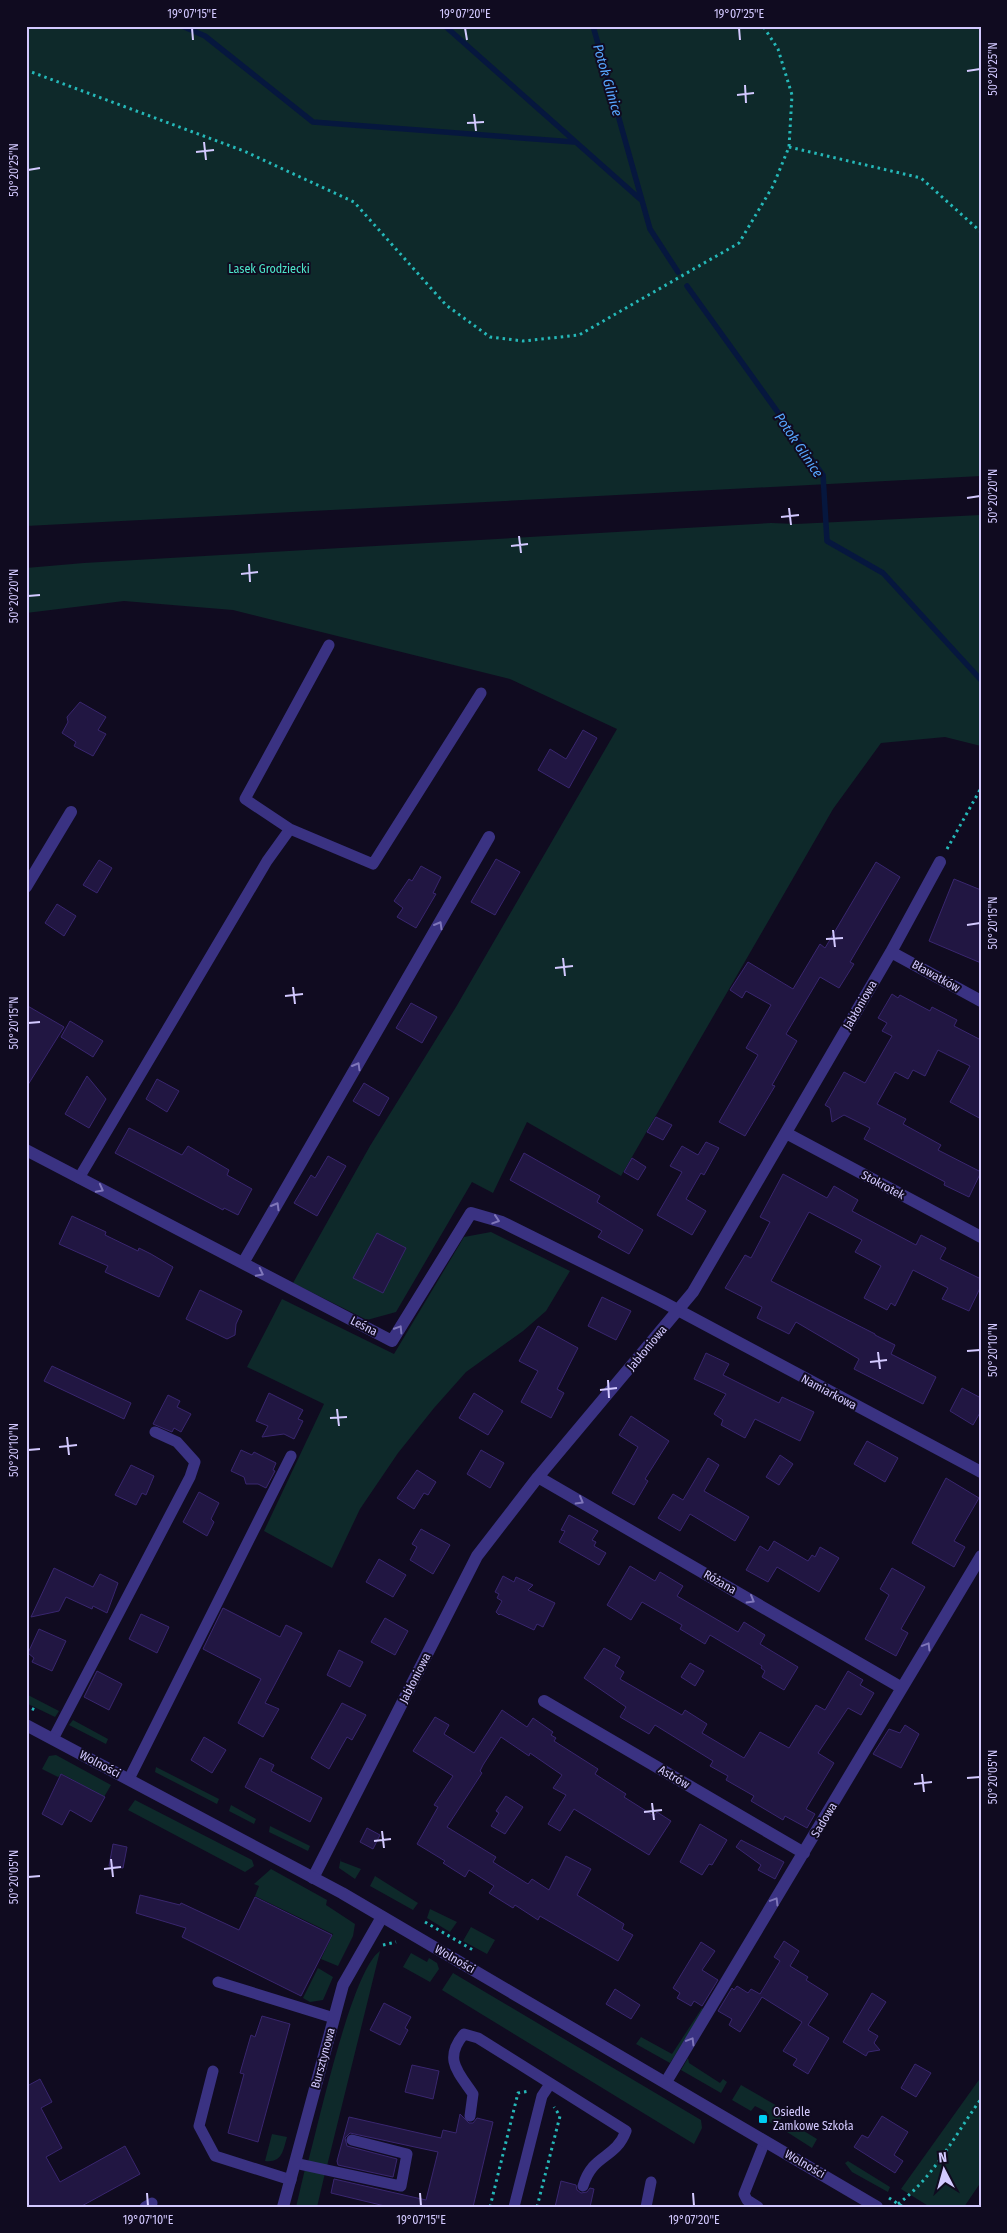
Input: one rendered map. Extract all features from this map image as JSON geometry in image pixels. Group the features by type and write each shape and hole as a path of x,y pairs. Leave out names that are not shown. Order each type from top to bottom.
{"street":[{"path":"26,887 70,812"},
{"path":"242,1264 490,837"},
{"name":"Jabłoniowa","path":"313,1878 476,1556 538,1477 693,1292 891,952 940,862"},
{"name":"Bławatków","path":"891,952 981,1001"},
{"name":"Stokrotek","path":"786,1133 981,1237"},
{"name":"Leśna","path":"26,1150 196,1245 242,1264 392,1341 471,1213 502,1222 661,1301 677,1312"},
{"name":"Namiarkowa","path":"677,1312 981,1472"},
{"name":"Różana","path":"538,1477 902,1688"},
{"name":"Sadowa","path":"666,2082 981,1556"},
{"name":"Astrów","path":"544,1700 804,1853"},
{"name":"Wolności","path":"26,1724 382,1917 877,2207"},
{"name":"Bursztynowa","path":"283,2207 343,1985 382,1917"}],"lane":[{"path":"329,645 245,799 290,828 373,864 481,693"},
{"path":"79,1178 267,861 290,828"},
{"path":"53,1739 190,1477 195,1462 177,1442 155,1432"},
{"path":"128,1779 291,1456"},
{"path":"218,1982 334,2018"},
{"path":"470,2116 473,2094 455,2067 453,2056 457,2043 464,2034 478,2038 626,2131 622,2143 592,2166 583,2186"},
{"path":"213,2071 199,2126 215,2156 291,2180"},
{"path":"514,2207 542,2096 550,2084"},
{"path":"295,2163 401,2186 407,2154 352,2140"},
{"path":"758,2207 747,2200 744,2194 765,2141"},
{"path":"646,2207 652,2182"}],"path":[{"path":"26,70 244,151 354,202 446,305 490,337 524,341 580,335 739,243 773,186 789,147 792,95 778,49 763,26"},
{"path":"789,147 921,178 981,232"},
{"path":"940,862 981,788"},
{"path":"898,2204 918,2189 981,2099"}],"green space":[{"name":"Lasek Grodziecki","path":"26,26 981,26 981,476 26,526"},
{"path":"981,515 981,746 945,737 881,743 833,809 621,1176 527,1122 493,1193 472,1182 396,1312 367,1320 293,1283 370,1146 456,1007 617,729 510,679 233,610 124,601 26,613 26,568 771,523 796,524"},
{"path":"491,1232 570,1271 546,1311 523,1331 466,1372 434,1408 398,1453 360,1509 332,1568 264,1531 324,1404 247,1367 282,1299 394,1354 464,1237"},
{"path":"26,1694 59,1711 55,1717 26,1703"},
{"path":"73,1720 108,1739 106,1744 69,1725"},
{"path":"56,1755 111,1785 104,1797 62,1774 58,1777 42,1769 49,1756"},
{"path":"156,1767 219,1799 217,1804 155,1772"},
{"path":"135,1800 252,1860 254,1866 245,1872 128,1810"},
{"path":"231,1805 256,1819 254,1824 229,1811"},
{"path":"270,1826 310,1846 308,1851 269,1832"},
{"path":"340,1861 361,1869 355,1879 339,1868"},
{"path":"271,1869 327,1900 326,1905 355,1924 353,1936 338,1966 321,1959 333,1934 255,1896 259,1886 254,1884"},
{"path":"375,1876 418,1903 413,1910 370,1886"},
{"path":"430,1909 457,1922 450,1932 427,1918"},
{"path":"471,1927 495,1940 487,1954 463,1941"},
{"path":"380,1951 327,2166 308,2162 328,2083 358,1986 369,1964"},
{"path":"411,1953 427,1962 429,1958 437,1963 439,1969 430,1982 403,1967"},
{"path":"318,1968 333,1977 323,2000 310,2002 303,1998"},
{"path":"453,1973 701,2120 702,2128 694,2144 442,1990"},
{"path":"702,2008 704,2010 670,2063 636,2044 641,2037 672,2054"},
{"path":"688,2058 689,2063 720,2083 723,2079 727,2082 721,2093 681,2070"},
{"path":"981,2077 981,2182 964,2207 930,2207 901,2189"},
{"path":"741,2085 786,2111 776,2126 765,2119 767,2112 755,2106 751,2111 732,2100"},
{"path":"795,2117 797,2119 794,2125 817,2139 812,2148 787,2132"},
{"path":"272,2134 287,2137 281,2155 275,2160 265,2161"},
{"path":"848,2161 890,2187 888,2192 852,2172 845,2163"},
{"path":"305,2169 325,2173 317,2207 296,2207"}],"building":[{"path":"80,702 106,717 98,730 106,734 93,756 74,746 76,742 62,733 68,722 67,717"},
{"path":"583,730 597,738 569,788 538,770 550,749 566,759"},
{"path":"496,859 520,872 495,915 471,902"},
{"path":"99,860 112,868 97,893 83,885"},
{"path":"876,862 900,877 850,962 854,964 839,988 820,977 786,1034 797,1041 772,1085 775,1086 745,1136 719,1122 758,1055 746,1048 771,1005 746,991 742,998 730,990 748,962 793,989 820,944 825,948"},
{"path":"421,866 441,877 433,893 436,894 416,928 397,917 403,908 394,901 409,879 412,881"},
{"path":"954,879 981,890 981,963 929,941"},
{"path":"57,904 76,916 64,936 45,923"},
{"path":"892,994 898,998 900,995 930,1011 932,1007 957,1020 954,1026 981,1040 981,1119 950,1102 970,1066 938,1050 925,1076 913,1070 908,1079 895,1072 877,1104 906,1119 903,1124 941,1145 938,1150 981,1172 969,1197 944,1185 945,1182 864,1139 870,1128 844,1115 832,1122 830,1108 825,1105 844,1072 865,1083 892,1036 882,1031 887,1023 878,1018"},
{"path":"411,1003 437,1017 422,1043 396,1028"},
{"path":"26,1005 64,1027 26,1088"},
{"path":"70,1021 103,1041 93,1057 61,1037"},
{"path":"87,1076 106,1099 89,1128 65,1114"},
{"path":"157,1079 179,1091 167,1112 146,1099"},
{"path":"364,1083 389,1098 379,1116 353,1101"},
{"path":"656,1117 672,1125 663,1140 647,1132"},
{"path":"129,1128 182,1155 188,1146 229,1170 227,1175 252,1189 238,1215 224,1208 223,1210 115,1153"},
{"path":"706,1142 719,1148 704,1175 701,1173 686,1199 706,1211 692,1235 657,1215 682,1172 670,1166 682,1146 698,1155"},
{"path":"524,1153 600,1196 597,1202 643,1230 629,1254 598,1237 602,1231 510,1180"},
{"path":"328,1156 346,1166 317,1216 294,1203 311,1175 315,1178"},
{"path":"632,1158 646,1167 638,1180 624,1172"},
{"path":"783,1174 827,1198 834,1186 858,1200 852,1211 916,1245 921,1235 946,1248 940,1259 981,1279 981,1286 969,1311 942,1299 948,1288 913,1270 895,1306 891,1303 887,1310 864,1298 881,1266 855,1252 862,1240 809,1212 771,1281 895,1345 891,1354 936,1377 923,1404 854,1369 859,1359 796,1322 789,1334 757,1318 762,1307 725,1288 745,1255 751,1258 770,1222 760,1217"},
{"path":"72,1216 106,1232 105,1235 138,1251 139,1248 173,1267 159,1297 105,1272 108,1266 59,1244"},
{"path":"377,1233 406,1248 383,1293 353,1278"},
{"path":"200,1290 242,1311 236,1324 235,1335 227,1339 186,1319"},
{"path":"602,1297 631,1311 616,1340 588,1326"},
{"path":"538,1326 578,1348 557,1389 564,1393 551,1418 521,1402 538,1371 519,1361"},
{"path":"706,1353 729,1364 723,1375 779,1403 782,1397 814,1412 800,1441 755,1419 745,1438 721,1425 723,1420 714,1414 726,1394 694,1379"},
{"path":"52,1366 131,1403 124,1419 44,1381"},
{"path":"962,1388 981,1398 981,1411 973,1425 950,1411"},
{"path":"269,1393 303,1410 298,1419 303,1421 294,1439 284,1434 262,1437 268,1426 256,1421"},
{"path":"474,1393 503,1411 488,1435 459,1418"},
{"path":"168,1395 180,1401 177,1407 191,1414 181,1432 174,1428 172,1432 153,1424"},
{"path":"631,1416 669,1441 645,1479 648,1481 634,1505 612,1493 638,1447 619,1435"},
{"path":"867,1441 898,1458 885,1482 854,1464"},
{"path":"241,1450 252,1455 254,1452 276,1463 273,1470 275,1471 266,1488 258,1484 246,1484 244,1477 231,1471"},
{"path":"481,1450 504,1463 490,1488 467,1474"},
{"path":"780,1455 793,1464 779,1485 766,1477"},
{"path":"708,1458 719,1465 704,1491 749,1517 735,1541 690,1514 680,1531 658,1518 673,1494 683,1500"},
{"path":"131,1465 154,1476 146,1495 142,1493 136,1505 115,1495"},
{"path":"417,1470 436,1482 428,1495 424,1493 414,1509 397,1498"},
{"path":"946,1478 979,1498 954,1541 965,1547 954,1567 912,1543"},
{"path":"199,1492 219,1503 211,1519 214,1522 207,1536 183,1522"},
{"path":"569,1515 598,1531 592,1540 596,1542 594,1546 606,1553 599,1565 559,1542 565,1531 561,1530"},
{"path":"421,1529 450,1545 433,1574 410,1560 417,1547 412,1544"},
{"path":"774,1541 808,1561 812,1555 815,1557 820,1547 839,1558 819,1592 777,1567 768,1582 746,1570 760,1546 768,1551"},
{"path":"379,1559 406,1575 393,1597 366,1582"},
{"path":"630,1566 655,1581 660,1572 683,1586 677,1596 738,1632 744,1622 765,1635 760,1644 798,1667 784,1690 762,1677 765,1671 761,1668 762,1666 710,1635 705,1644 680,1629 682,1625 642,1602 631,1620 607,1605"},
{"path":"54,1568 93,1587 100,1574 118,1583 107,1613 93,1606 92,1609 66,1597 59,1611 31,1617"},
{"path":"892,1568 925,1587 901,1629 908,1633 896,1656 865,1639 889,1595 880,1589"},
{"path":"503,1576 514,1582 516,1577 533,1585 528,1590 555,1603 543,1627 537,1624 534,1630 496,1612 502,1601 497,1598 499,1594 495,1592"},
{"path":"223,1608 280,1637 286,1625 302,1633 265,1703 279,1709 263,1737 238,1723 261,1679 203,1649"},
{"path":"141,1614 169,1627 157,1653 129,1639"},
{"path":"385,1618 408,1631 395,1655 371,1642"},
{"path":"39,1629 66,1641 52,1671 32,1662 34,1658 28,1653"},
{"path":"604,1648 620,1657 615,1666 624,1672 620,1679 682,1715 685,1710 707,1724 702,1733 744,1758 760,1732 789,1748 816,1705 825,1710 848,1671 863,1680 860,1685 874,1693 861,1715 848,1708 818,1753 834,1763 806,1809 815,1814 807,1828 785,1816 783,1820 751,1801 754,1796 726,1780 728,1776 710,1766 713,1761 655,1725 649,1734 620,1717 626,1707 584,1678"},
{"path":"339,1650 363,1662 350,1687 327,1675"},
{"path":"690,1663 704,1671 695,1686 681,1677"},
{"path":"97,1671 122,1684 109,1710 84,1697"},
{"path":"342,1703 366,1715 352,1740 347,1737 329,1769 311,1758"},
{"path":"502,1710 527,1727 533,1718 553,1732 551,1735 556,1738 554,1741 598,1769 595,1774 626,1794 624,1797 654,1816 657,1812 671,1821 649,1855 574,1809 560,1831 548,1824 566,1795 553,1788 562,1775 530,1753 529,1756 501,1737 483,1765 480,1771 482,1773 447,1827 496,1857 493,1862 528,1884 532,1879 549,1890 566,1856 591,1869 577,1895 624,1924 622,1929 633,1935 618,1961 540,1916 538,1920 515,1905 513,1908 489,1893 494,1886 469,1870 465,1877 443,1863 445,1861 417,1844 438,1807 434,1805 453,1776 413,1751 435,1717 449,1725 444,1734 474,1753"},
{"path":"905,1725 919,1734 901,1768 873,1754 889,1729 900,1733"},
{"path":"204,1737 226,1750 212,1773 191,1760"},
{"path":"260,1758 274,1765 271,1771 322,1798 310,1822 245,1787"},
{"path":"61,1774 105,1797 91,1822 70,1810 62,1825 42,1814"},
{"path":"506,1796 523,1807 505,1834 491,1826 499,1813 496,1811"},
{"path":"700,1824 727,1840 712,1865 709,1864 702,1875 680,1862"},
{"path":"367,1828 380,1835 373,1849 360,1842"},
{"path":"741,1840 784,1862 775,1879 758,1870 761,1865 736,1847"},
{"path":"113,1844 127,1847 123,1868 109,1866"},
{"path":"140,1895 180,1905 181,1903 239,1930 255,1897 332,1935 301,1996 182,1937 186,1928 136,1913"},
{"path":"784,1941 799,1951 790,1966 808,1977 806,1980 828,1994 808,2025 829,2038 808,2074 793,2065 797,2059 783,2051 802,2022 762,1997 740,2032 729,2025 732,2019 718,2011 732,1988 734,1990 737,1986 748,1993 751,1989 760,1994 780,1961 774,1957"},
{"path":"701,1942 715,1951 702,1970 718,1980 702,2006 694,2001 691,2006 677,1998 680,1993 673,1988"},
{"path":"615,1989 640,2005 631,2019 606,2004"},
{"path":"872,1993 886,2002 868,2030 878,2036 874,2043 880,2050 868,2052 866,2056 843,2042"},
{"path":"384,2003 411,2017 405,2028 408,2030 400,2045 370,2030"},
{"path":"262,2016 290,2024 258,2142 228,2133 244,2074 240,2073 251,2035 255,2037"},
{"path":"915,2064 931,2073 916,2097 901,2088"},
{"path":"412,2065 439,2071 433,2099 405,2092"},
{"path":"40,2079 52,2102 41,2108 62,2148 46,2157 60,2182 125,2146 140,2174 80,2207 26,2207 26,2081 29,2085"},
{"path":"460,2114 469,2123 473,2123 477,2118 493,2122 473,2207 389,2207 331,2193 334,2179 426,2200 438,2152 350,2133 345,2138 347,2146 397,2159 393,2177 338,2165 337,2161 349,2117 441,2138 443,2130 456,2133"},
{"path":"882,2116 908,2132 894,2155 903,2161 895,2173 854,2147 862,2135 868,2138"},
{"path":"561,2181 576,2185 577,2190 581,2193 587,2192 590,2188 594,2189 590,2207 555,2207"}],"waterway":[{"path":"182,26 205,36 313,122 574,142"},
{"path":"445,26 640,199"},
{"name":"Potok Glinice","path":"593,26 650,229 678,272"},
{"name":"Potok Glinice","path":"687,286 823,475 827,541 883,573 981,680"}],"place":[{"name":"Osiedle Zamkowe Szkoła","path":"763,2119"}]}
